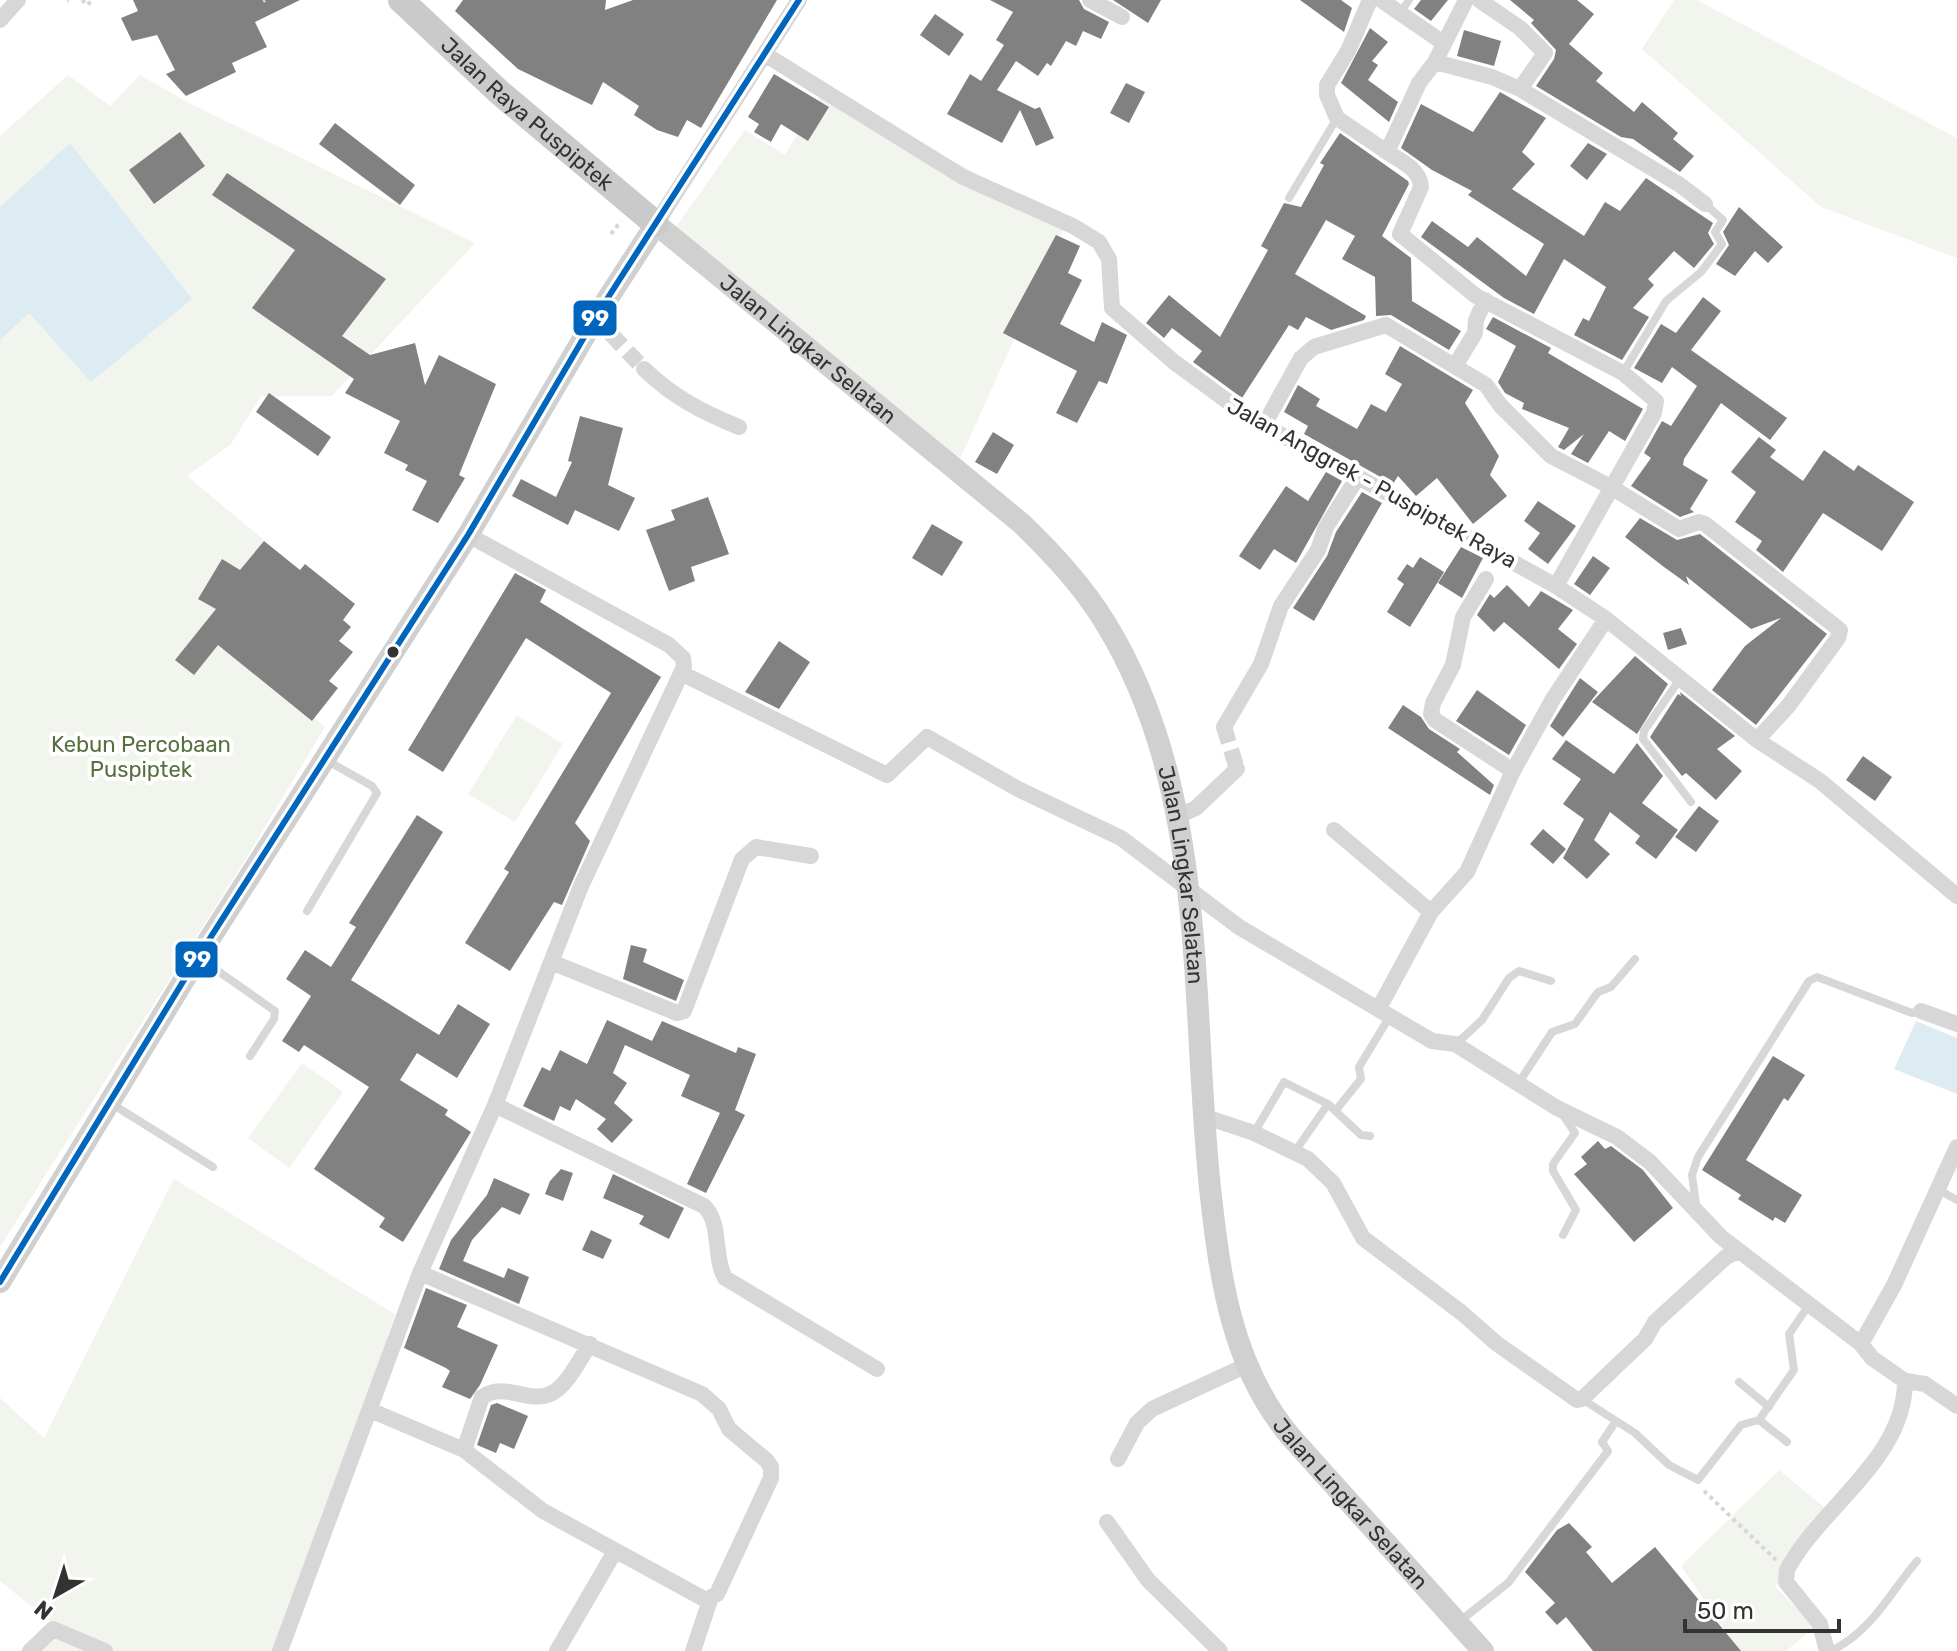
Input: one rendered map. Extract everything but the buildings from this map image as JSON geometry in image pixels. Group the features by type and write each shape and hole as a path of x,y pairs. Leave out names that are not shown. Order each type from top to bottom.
{"main road":[{"name":"Jalan Raya Puspiptek","path":"401,0 499,92 656,224"},
{"path":"0,1282 198,957 468,535 597,315 656,224"},
{"name":"Jalan Lingkar Selatan","path":"656,224 981,487 1059,560 1106,623 1130,667 1154,724 1178,816 1188,887 1203,1116 1219,1269 1245,1366 1270,1412 1458,1622 1478,1649"}],"street":[{"path":"0,20 18,0"},
{"path":"656,224 799,0"},
{"path":"1090,0 1122,17"},
{"path":"1370,0 1348,51 1327,85 1329,104 1337,118 1415,171 1421,179 1421,187 1401,227 1404,240 1485,300 1623,373 1653,396 1656,407 1556,586"},
{"path":"1381,0 1405,6 1442,42"},
{"path":"1387,152 1419,83 1435,62 1442,42 1466,0"},
{"path":"1479,0 1520,28 1545,53 1520,89"},
{"name":"Jalan Anggrek - Puspiptek Raya","path":"766,55 963,177 1073,226 1099,242 1109,259 1109,296 1119,317 1217,395 1264,425 1556,586 1606,619 1757,740 1820,781 1957,895"},
{"path":"1435,62 1492,77 1520,89 1680,185 1705,204"},
{"path":"1455,366 1475,333 1476,320 1485,300"},
{"path":"597,315 611,334"},
{"path":"1264,425 1301,358 1314,347 1386,325 1486,385 1551,456 1611,487 1679,529 1699,522 1705,524 1840,630 1838,638 1789,705 1757,740"},
{"path":"644,369 666,390 696,410 739,427"},
{"path":"1224,727 1261,664 1281,606 1318,550 1326,527 1358,477"},
{"path":"280,1651 420,1273 495,1105 581,886 683,674 683,658 669,645 468,535"},
{"path":"1486,579 1463,617 1453,665 1433,703 1431,714 1513,771"},
{"path":"1385,1012 1431,912 1467,872 1513,771 1553,699 1606,619"},
{"path":"683,674 887,775 927,737 1018,789 1121,838 1274,949 1360,1001 1385,1012 1432,1041 1455,1044 1557,1108 1617,1137 1650,1162 1698,1216 1738,1251 1861,1344 1872,1358 1905,1381 1925,1384 1957,1406"},
{"path":"1178,816 1196,808 1237,769"},
{"path":"1334,830 1431,912"},
{"path":"551,962 677,1013 684,1011 742,859 756,847 811,856"},
{"path":"1921,1011 1957,1024"},
{"path":"495,1105 704,1206 712,1213 720,1268 725,1278 877,1369"},
{"path":"1203,1116 1296,1150 1333,1183 1363,1238 1571,1398 1582,1399 1645,1339 1655,1322 1726,1257 1738,1251"},
{"path":"1861,1344 1894,1285 1957,1147"},
{"path":"420,1273 702,1394 719,1409 729,1429 771,1467 771,1478 717,1594 710,1600 693,1651"},
{"path":"464,1450 482,1397 498,1390 540,1397 551,1394 590,1344"},
{"path":"1118,1459 1137,1423 1152,1409 1245,1366"},
{"path":"1829,1651 1820,1624 1786,1582 1787,1570 1828,1511 1889,1441 1903,1402 1905,1381"},
{"path":"370,1410 464,1450 543,1511 614,1553 710,1600"},
{"path":"1107,1522 1148,1580 1220,1651"},
{"path":"557,1651 614,1553"},
{"path":"30,1651 53,1629 105,1651"}],"lane":[{"path":"1289,198 1337,118"},
{"path":"1623,373 1666,301 1701,272 1722,244 1715,232 1723,220 1705,204"},
{"path":"1680,679 1644,731 1643,739 1691,802"},
{"path":"307,911 377,793 372,786 323,759"},
{"path":"198,957 275,1011 274,1019 250,1056"},
{"path":"1518,1085 1552,1032 1575,1024 1598,992 1611,987 1635,959"},
{"path":"1455,1044 1482,1020 1509,978 1519,971 1551,981"},
{"path":"1698,1216 1692,1175 1698,1157 1809,981 1817,977 1912,1013 1921,1011"},
{"path":"1296,1150 1332,1107 1361,1079 1359,1067 1385,1012"},
{"path":"1254,1133 1284,1082 1332,1107 1361,1135 1370,1136"},
{"path":"109,1103 213,1167"},
{"path":"1557,1108 1575,1133 1571,1144 1553,1164 1553,1171 1576,1210 1563,1235"},
{"path":"1939,1190 1957,1200"},
{"path":"1582,1399 1616,1421 1669,1465 1698,1480 1741,1425 1759,1420 1794,1370 1789,1334 1809,1305"},
{"path":"1739,1382 1769,1407"},
{"path":"1759,1420 1787,1442"},
{"path":"1458,1622 1508,1583 1608,1451 1602,1442 1616,1421"},
{"path":"1829,1651 1866,1629 1884,1609 1886,1598 1917,1561"}],"path":[{"path":"82,0 87,5 93,0"},
{"path":"1698,1480 1698,1485 1787,1570"}],"green space":[{"path":"1674,0 1697,0 1957,138 1957,258 1821,207 1642,49"},
{"name":"Kebun Percobaan Puspiptek","path":"68,75 110,106 140,75 189,103 475,243 332,396 261,396 231,444 187,476 264,540 212,629 325,727 245,860 0,1247 0,136"},
{"path":"823,91 1067,222 960,459 668,238 745,130 785,155"},
{"path":"517,715 563,744 515,822 468,794"},
{"path":"302,1063 343,1092 289,1168 248,1138"},
{"path":"174,1179 395,1314 279,1651 28,1651 52,1623 0,1581 0,1398 44,1438"},
{"path":"1779,1470 1829,1511 1775,1587 1816,1626 1786,1651 1739,1651 1681,1566"}],"shaded area":[{"path":"70,143 192,299 91,382 29,313 0,340 0,207"},
{"path":"1916,1021 1957,1038 1957,1094 1894,1069"}],"tunnel":[{"path":"611,334 644,369"},
{"path":"1224,727 1237,769"}],"transit line":[{"name":"99","path":"0,1282 198,957 468,535 600,310 799,0"}]}
